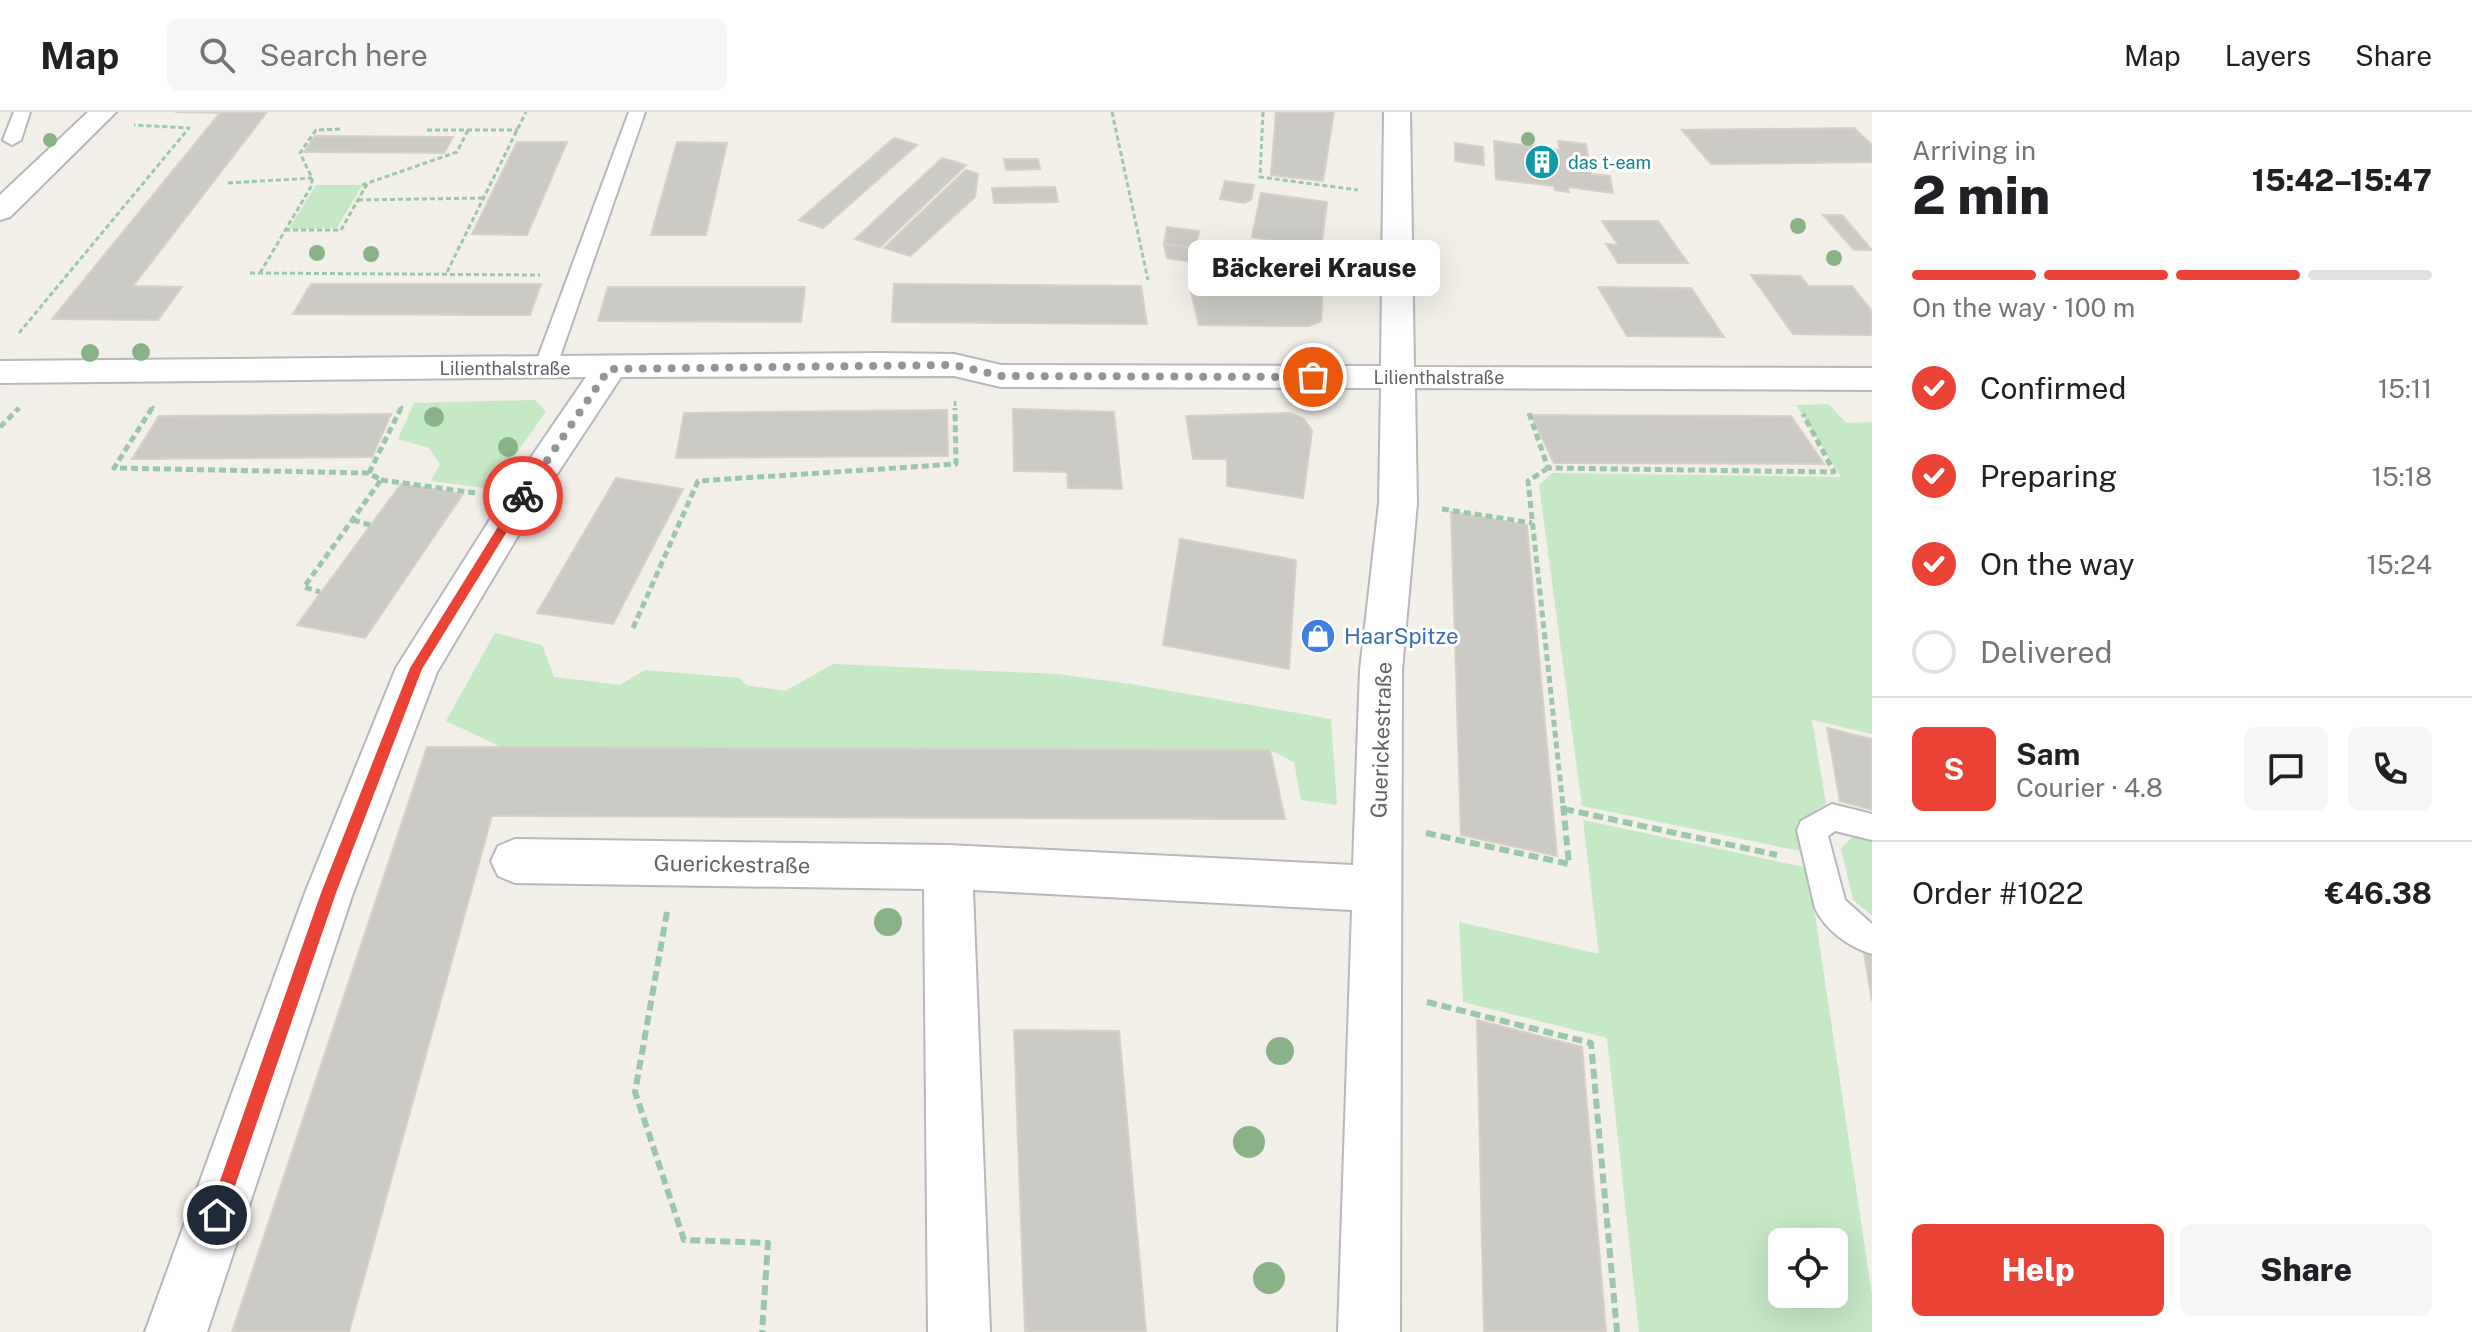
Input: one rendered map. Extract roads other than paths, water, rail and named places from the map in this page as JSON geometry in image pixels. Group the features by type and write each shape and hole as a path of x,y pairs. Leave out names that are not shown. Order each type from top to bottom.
{"street":[{"name":"Guerickestraße","path":"1369,1332 1381,670 1398,503 1397,112"},
{"path":"0,211 98,117"},
{"name":"Lilienthalstraße","path":"5,358 170,368 609,369 954,365 1001,376 1872,379"},
{"path":"176,1332 329,893 417,668 521,500 609,369"},
{"name":"Guerickestraße","path":"515,861 948,867 1379,889"},
{"path":"948,867 959,1332"}],"lane":[{"path":"12,140 22,112"},
{"path":"545,368 637,112"},
{"path":"1872,827 1832,817 1812,830 1831,908 1862,936 1872,939"}],"place":[{"name":"das t-eam","path":"1542,162"},
{"name":"Bäckerei Krause","path":"1313,377"},
{"name":"HaarSpitze","path":"1318,636"}]}
